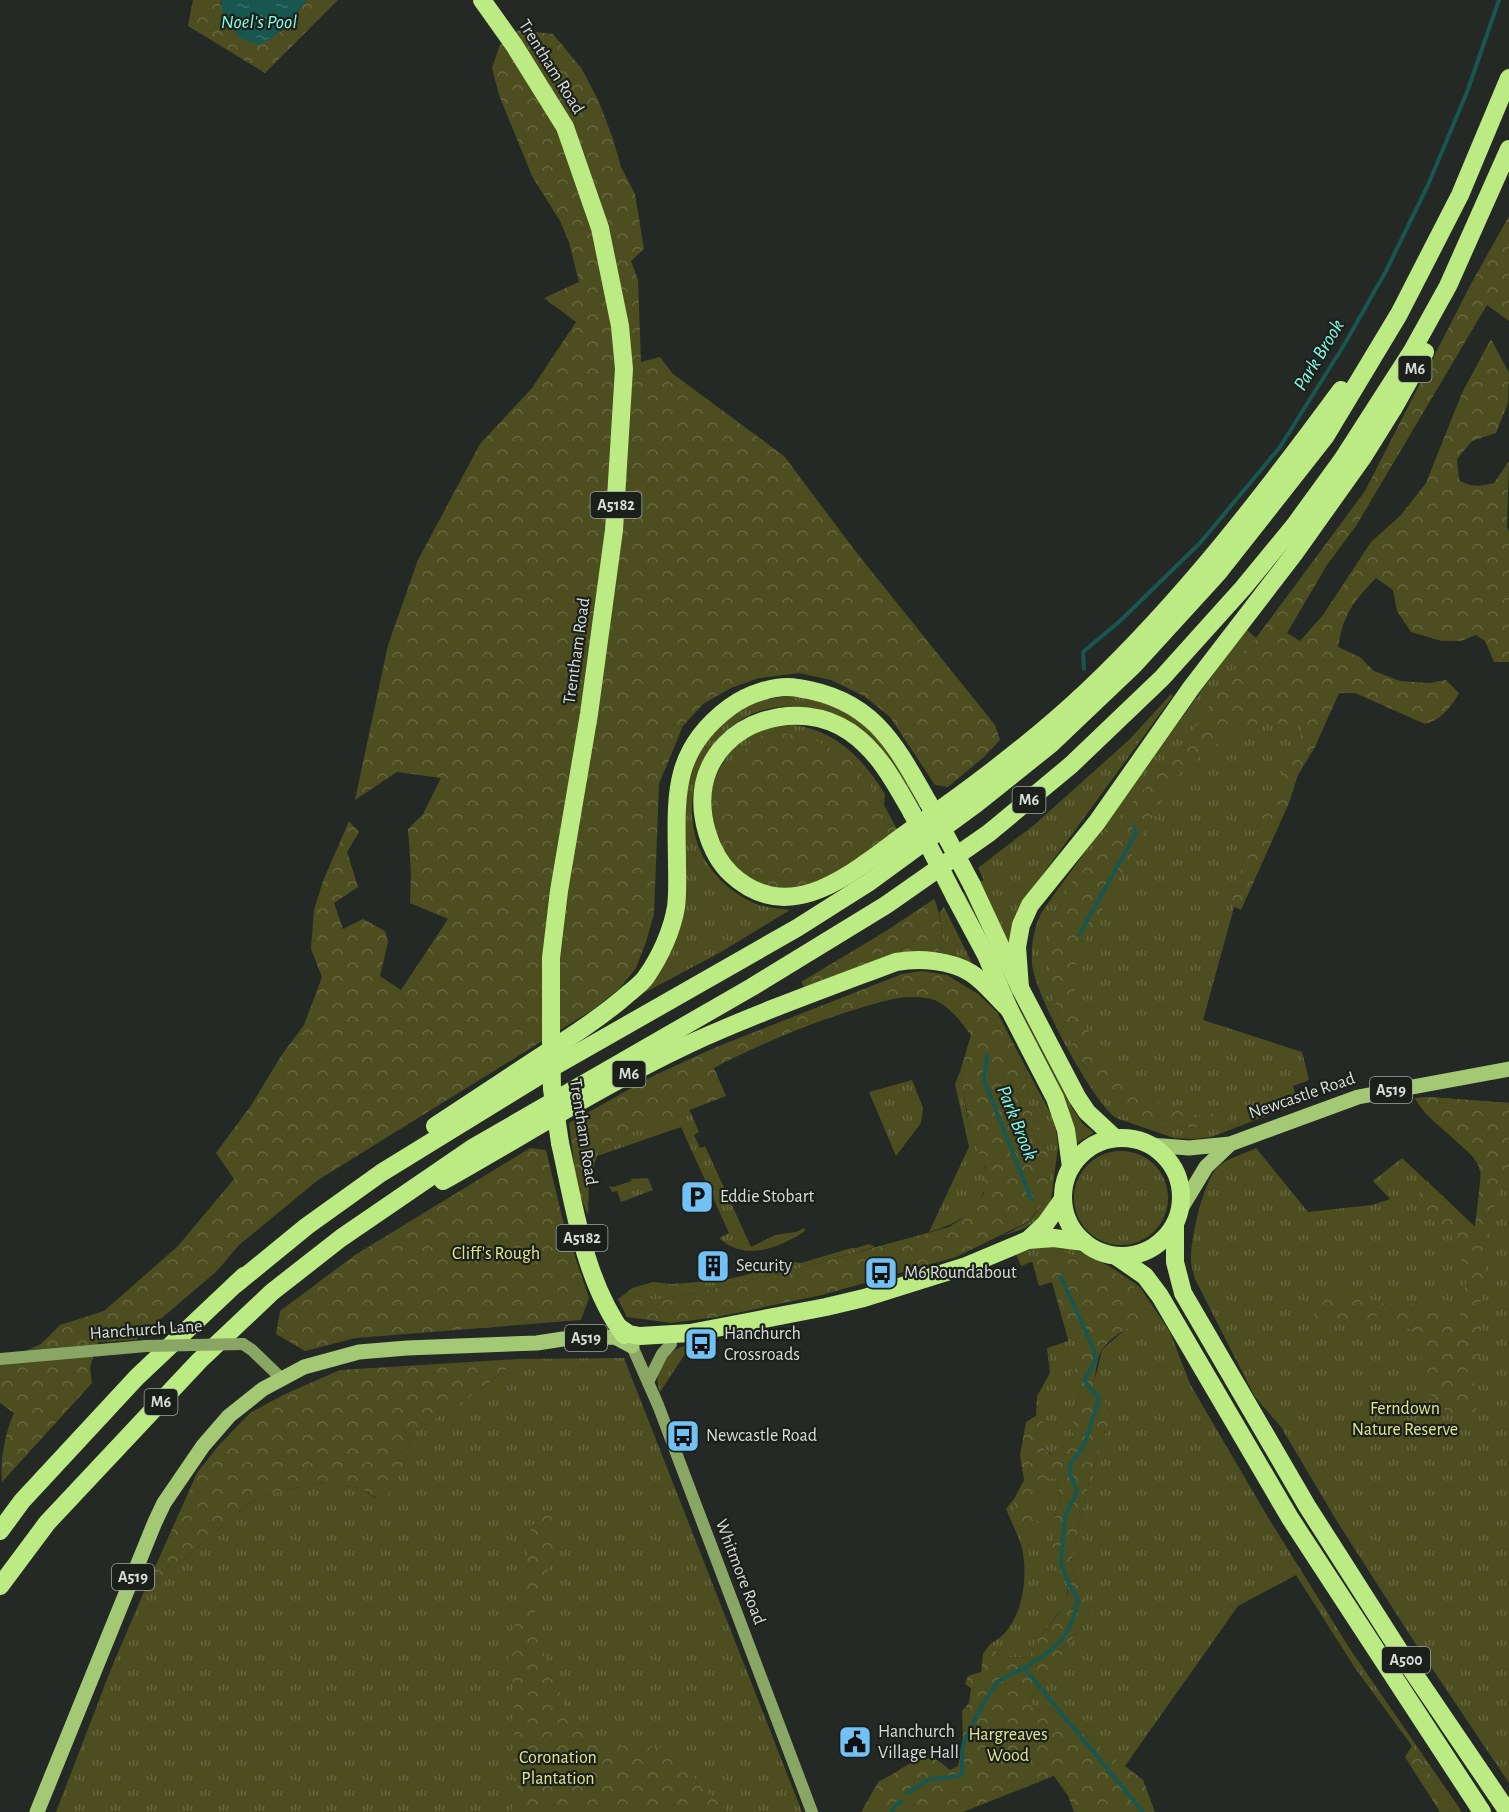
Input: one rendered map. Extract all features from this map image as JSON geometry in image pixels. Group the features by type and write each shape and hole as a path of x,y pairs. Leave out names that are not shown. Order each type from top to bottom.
{"highway":[{"name":"Trentham Road","path":"482,0 514,45 565,127 600,228 620,326 624,369 614,530 589,714 559,891 551,958 552,1089 560,1143 589,1266 598,1290 618,1327"},
{"name":"M6","path":"236,1284 307,1227 381,1173 555,1066 797,928 868,883 976,804 1051,744 1134,665 1218,573 1325,438 1399,314 1460,195 1509,78"},
{"name":"M6","path":"0,1586 47,1523 199,1361 272,1292 341,1238 474,1147 752,987 886,905 989,833 1071,765 1162,678 1243,588 1294,526 1342,460 1412,351 1448,286 1509,149"},
{"name":"M6","path":"1020,988 1017,947 1021,925 1030,905 1097,822 1191,688 1294,554 1363,457 1393,409 1459,287 1496,206 1509,168"},
{"name":"M6","path":"1071,1167 1061,1113 1009,1009 986,955 955,897 912,813 893,779 867,746 837,724 788,714 751,725 736,735 715,756 704,787 705,825 723,866 749,888 770,895 791,898 824,888 845,876 970,789 1013,755 1088,690 1122,656 1165,612 1264,494 1399,314"},
{"name":"M6","path":"0,1531 22,1501 137,1377 236,1284 289,1230 342,1187 607,1012 644,980 658,957 676,907 678,787 685,760 699,735 718,716 739,701 765,691 792,687 822,691 847,702 869,717 887,735 906,763 972,885 1020,988 1077,1097 1087,1112 1115,1138"},
{"name":"M6","path":"341,1238 624,1077 677,1050 748,1018 896,962 918,960 956,966 972,974 1009,1009"},
{"path":"1115,1138 1133,1139 1150,1145 1167,1158 1173,1167 1180,1188 1177,1217 1168,1234 1150,1249 1128,1256 1116,1256 1099,1251 1084,1242 1069,1223 1063,1199 1065,1182 1071,1167 1085,1150 1105,1140 1115,1138"},
{"name":"A519","path":"1028,1240 1046,1223 1063,1199"},
{"name":"A500","path":"1177,1217 1174,1262 1184,1293 1307,1506 1508,1812"},
{"name":"A519","path":"618,1327 687,1325 709,1328 826,1307 864,1298 966,1266 1028,1240 1053,1238 1084,1242"},
{"name":"A500","path":"1116,1256 1144,1276 1160,1296 1290,1518 1482,1812"},
{"name":"A5182","path":"618,1327 632,1346"},
{"name":"A519","path":"632,1346 692,1341 709,1328"}],"main road":[{"name":"Newcastle Road","path":"1150,1145 1189,1148 1230,1144 1358,1097 1502,1070"},
{"name":"Newcastle Road","path":"1177,1217 1206,1167 1230,1144"},
{"name":"A519","path":"537,1343 560,1330 618,1327"},
{"name":"A519","path":"37,1812 164,1503 203,1446 229,1416 263,1389 304,1367 359,1352 615,1337 632,1346"},
{"name":"Hanchurch Lane","path":"0,1359 146,1346 243,1344 281,1378"},
{"path":"648,1382 658,1361 671,1344"},
{"name":"Whitmore Road","path":"632,1346 648,1382 812,1812"}],"green space":[{"path":"193,0 221,0 220,5 280,32 307,0 338,0 265,73 188,26"},
{"path":"519,30 553,34 582,69 599,102 621,167 635,194 644,249 631,261 638,280 641,362 660,357 673,374 784,456 856,552 995,725 1000,740 984,757 948,787 935,785 890,717 864,696 831,680 799,673 759,678 731,688 703,704 683,726 659,784 654,914 636,968 619,989 594,1009 318,1180 239,1245 217,1271 136,1340 98,1342 90,1367 92,1383 2,1482 4,1447 14,1413 0,1403 0,1360 41,1344 60,1325 104,1311 178,1246 234,1179 216,1153 252,1104 281,1056 304,1025 322,977 311,949 314,910 323,881 349,821 359,832 347,852 358,887 334,903 343,929 363,919 385,931 388,942 380,976 401,990 448,919 410,903 411,872 408,829 423,814 441,778 397,772 355,800 388,645 418,560 480,444 532,388 576,322 544,298 579,282 569,242 560,221 532,176 499,95 492,68 500,45"},
{"path":"1509,216 1509,321 1487,305 1356,526 1327,565 1287,633 1300,641 1323,615 1371,542 1401,515 1426,483 1462,393 1491,339 1509,373 1508,403 1496,433 1472,441 1457,459 1459,480 1476,486 1494,483 1509,461 1507,528 1509,531 1509,662 1494,662 1485,641 1476,635 1461,641 1442,641 1411,632 1397,611 1393,590 1376,578 1351,609 1343,625 1338,647 1360,657 1374,671 1400,681 1429,683 1446,680 1459,693 1445,712 1425,724 1355,693 1339,693 1315,747 1298,775 1289,803 1241,910 1231,905 1244,861 1300,739 1302,721 1289,725 1271,723 1246,725 1208,750 1174,778 1076,957 1074,997 1101,1054 1119,1081 1147,1098 1181,1109 1197,1118 1228,1108 1228,1119 1205,1127 1172,1128 1135,1114 1109,1100 1088,1072 1065,1031 1050,990 1050,924 1072,883 1103,834 1172,759 1268,622 1365,491 1472,282"},
{"path":"1268,622 1342,667 1246,864 1203,1020 1302,1052 1309,1080 1293,1086 1298,1104 1211,1137 1174,1138 1116,1118 1093,1091 1042,997 1032,963 1034,935 1043,910 1246,629 1256,638","holes":["1072,883 1062,950 1077,1031 1130,1098 1197,1118 1228,1108 1205,1127 1172,1128 1110,1100 1088,1072 1065,1031 1050,990 1050,924"]},
{"path":"1171,694 1173,696 1024,900 1010,947 978,883 984,880 978,868 1034,825 1130,739"},
{"path":"789,696 814,699 835,706 854,717 885,748 921,807 914,810 832,715 787,706 749,715 720,738 700,769 692,806 697,843 717,877 754,903 790,910 721,952 644,993 667,956 683,801 699,749 714,731 742,708 761,700"},
{"path":"794,725 823,733 836,740 858,758 885,794 884,805 851,760 754,739 716,790 765,885 742,875 725,854 711,823 709,805 718,772 737,745 757,732"},
{"path":"776,733 798,735 817,741 851,760 884,805 898,831 826,878 800,888 785,890 771,887 745,873 725,849 714,822 715,793 727,772 754,739"},
{"path":"964,893 1009,988 1073,1109 1082,1123 1094,1133 1075,1144 1068,1107 959,898"},
{"path":"934,899 945,944 936,952 895,953 807,991 801,982"},
{"path":"944,907 972,963 953,955 936,952 945,944 939,913"},
{"path":"922,971 947,975 978,994 997,1012 1024,1064 1029,1106 1047,1147 1050,1180 1045,1201 1028,1222 956,1257 822,1295 717,1317 671,1323 627,1317 618,1299 626,1293 654,1300 678,1297 789,1271 949,1227 974,1208 984,1193 985,1168 970,1130 960,1072 971,1035 946,1007 933,1000 916,997 888,1000 832,1017 781,1036 714,1068 726,1096 614,1139 597,1156 589,1180 588,1215 577,1188 569,1123 653,1076 714,1048 902,974"},
{"path":"1024,1064 1053,1118 1058,1147 1051,1200 1043,1214 1032,1224 1004,1235 1029,1222 1045,1201 1036,1122 1029,1106"},
{"path":"960,1072 969,1124 984,1166 986,1179 984,1191 972,1210 963,1217 952,1224 929,1232 969,1147 955,1084"},
{"path":"912,1080 923,1108 921,1123 896,1156 869,1092"},
{"name":"Ferndown Nature Reserve","path":"1415,1098 1509,1103 1509,1783 1338,1523 1281,1427 1255,1397 1195,1279 1191,1263 1198,1212 1212,1174 1226,1161 1256,1148 1308,1212 1372,1205 1390,1199 1373,1181 1402,1158 1475,1227 1480,1171 1469,1153 1421,1108"},
{"path":"1415,1098 1509,1103 1509,1183 1502,1183 1490,1221 1489,1245 1478,1317 1482,1347 1473,1375 1477,1409 1464,1420 1442,1408 1427,1390 1418,1333 1373,1315 1366,1323 1339,1325 1316,1320 1309,1294 1332,1292 1385,1304 1412,1304 1440,1312 1459,1321 1466,1282 1458,1243 1429,1214 1417,1197 1427,1181 1475,1227 1481,1173 1477,1160 1426,1114"},
{"path":"689,1109 699,1132 694,1135 700,1148 705,1146 751,1247 775,1235 796,1232 804,1228 805,1231 784,1243 751,1251 729,1245 719,1238 729,1233 681,1127 597,1156 614,1139"},
{"name":"Cliff's Rough","path":"530,1148 546,1150 563,1221 589,1298 581,1320 356,1338 305,1351 276,1334 280,1311 355,1255"},
{"path":"1121,1151 1139,1155 1154,1165 1164,1180 1168,1198 1164,1216 1154,1231 1139,1241 1121,1245 1103,1241 1088,1231 1078,1216 1074,1198 1078,1180 1088,1165 1103,1155"},
{"path":"648,1178 653,1190 621,1202 617,1191 612,1192 609,1186 613,1187 632,1181 630,1179"},
{"path":"869,1244 875,1247 789,1271 678,1297 654,1300 626,1293 632,1288 653,1282 672,1284 724,1280 788,1261 801,1263"},
{"path":"1040,1246 1067,1247 1086,1254 1114,1269 1140,1287 1170,1332 1190,1384 1266,1514 1348,1646 1462,1812 1455,1812 1412,1746 1355,1668 1296,1575 1238,1606 1125,1766 1050,1708 1038,1711 1030,1701 1089,1615 1071,1563 1091,1473 1112,1415 1094,1383 1102,1350 1129,1326 1149,1320 1137,1292 1065,1252 1054,1253 1021,1266 1016,1254"},
{"name":"Hargreaves Wood","path":"1065,1252 1126,1278 1137,1292 1149,1320 1117,1335 1106,1344 1098,1358 1094,1383 1112,1415 1091,1473 1071,1563 1089,1615 1030,1701 1038,1711 1050,1708 1143,1780 1155,1812 1074,1812 1068,1796 1054,1776 963,1812 861,1812 879,1781 913,1762 927,1758 940,1762 950,1770 958,1766 963,1737 962,1711 969,1703 971,1688 965,1684 968,1676 981,1672 983,1654 990,1644 1001,1657 1029,1658 1034,1645 1063,1606 1067,1596 1068,1585 1063,1575 1053,1565 1052,1526 1061,1498 1056,1479 1049,1477 1034,1508 1039,1527 1026,1527 1014,1519 1014,1499 1024,1480 1020,1455 1026,1422 1039,1414 1045,1428 1041,1446 1051,1455 1060,1451 1073,1436 1073,1412 1079,1396 1071,1378 1080,1357 1080,1343 1067,1336 1052,1282 1039,1286 1032,1261 1054,1253"},
{"path":"1067,1336 1080,1343 1080,1357 1071,1378 1079,1396 1073,1412 1073,1436 1060,1451 1052,1455 1041,1446 1036,1416 1037,1396 1050,1373 1047,1348 1068,1341"},
{"path":"691,1345 660,1392 658,1376 663,1362 674,1351"},
{"path":"624,1358 802,1812 56,1812 111,1669 143,1594 249,1503 280,1491 319,1483 360,1488 375,1498 407,1457 411,1434 474,1394 519,1359"},
{"path":"519,1359 474,1394 411,1434 407,1457 387,1497 376,1498 360,1488 319,1483 280,1491 249,1503 143,1594 197,1473 219,1445 250,1413 283,1395 340,1370"},
{"path":"1049,1476 1056,1479 1061,1498 1052,1526 1054,1543 1068,1587 1066,1603 1034,1645 1029,1658 1001,1657 990,1644 1001,1637 1016,1615 1021,1602 1024,1574 1022,1548 1006,1509 1014,1499 1015,1519 1038,1527 1034,1508"},
{"name":"Coronation Plantation","path":"552,1511 557,1543 534,1609 541,1645 570,1718 595,1745 665,1748 728,1812 510,1812 520,1798 514,1771 514,1690 507,1653 522,1602 531,1526"},
{"path":"1412,1746 1455,1812 1440,1812 1405,1757"}],"water":[{"name":"Noel's Pool","path":"221,0 307,0 280,32 259,45 241,38 234,30 224,15"}],"waterway":[{"name":"Park Brook","path":"1084,669 1083,652 1120,621 1200,543 1280,447 1344,345 1386,271 1428,185 1467,92 1499,0"},
{"name":"Park Brook","path":"1079,935 1136,833 1134,827"},
{"name":"Park Brook","path":"987,1056 984,1080 1031,1199"},
{"name":"Park Brook","path":"907,1793 928,1780 962,1774 964,1743 979,1711 994,1687 1001,1680 1047,1653 1062,1639 1072,1622 1078,1599 1061,1564 1065,1516 1077,1490 1069,1472 1071,1464 1085,1443 1099,1398 1085,1380 1096,1360 1093,1348 1061,1277"},
{"path":"1024,1668 1143,1812"},
{"name":"Park Brook","path":"892,1812 895,1806 902,1801"}],"place":[{"name":"Eddie Stobart","path":"697,1197"},
{"name":"Security","path":"713,1266"},
{"name":"M6 Roundabout","path":"881,1273"},
{"name":"Hanchurch Crossroads","path":"701,1344"},
{"name":"Newcastle Road","path":"683,1436"},
{"name":"Hanchurch Village Hall","path":"855,1742"}]}
